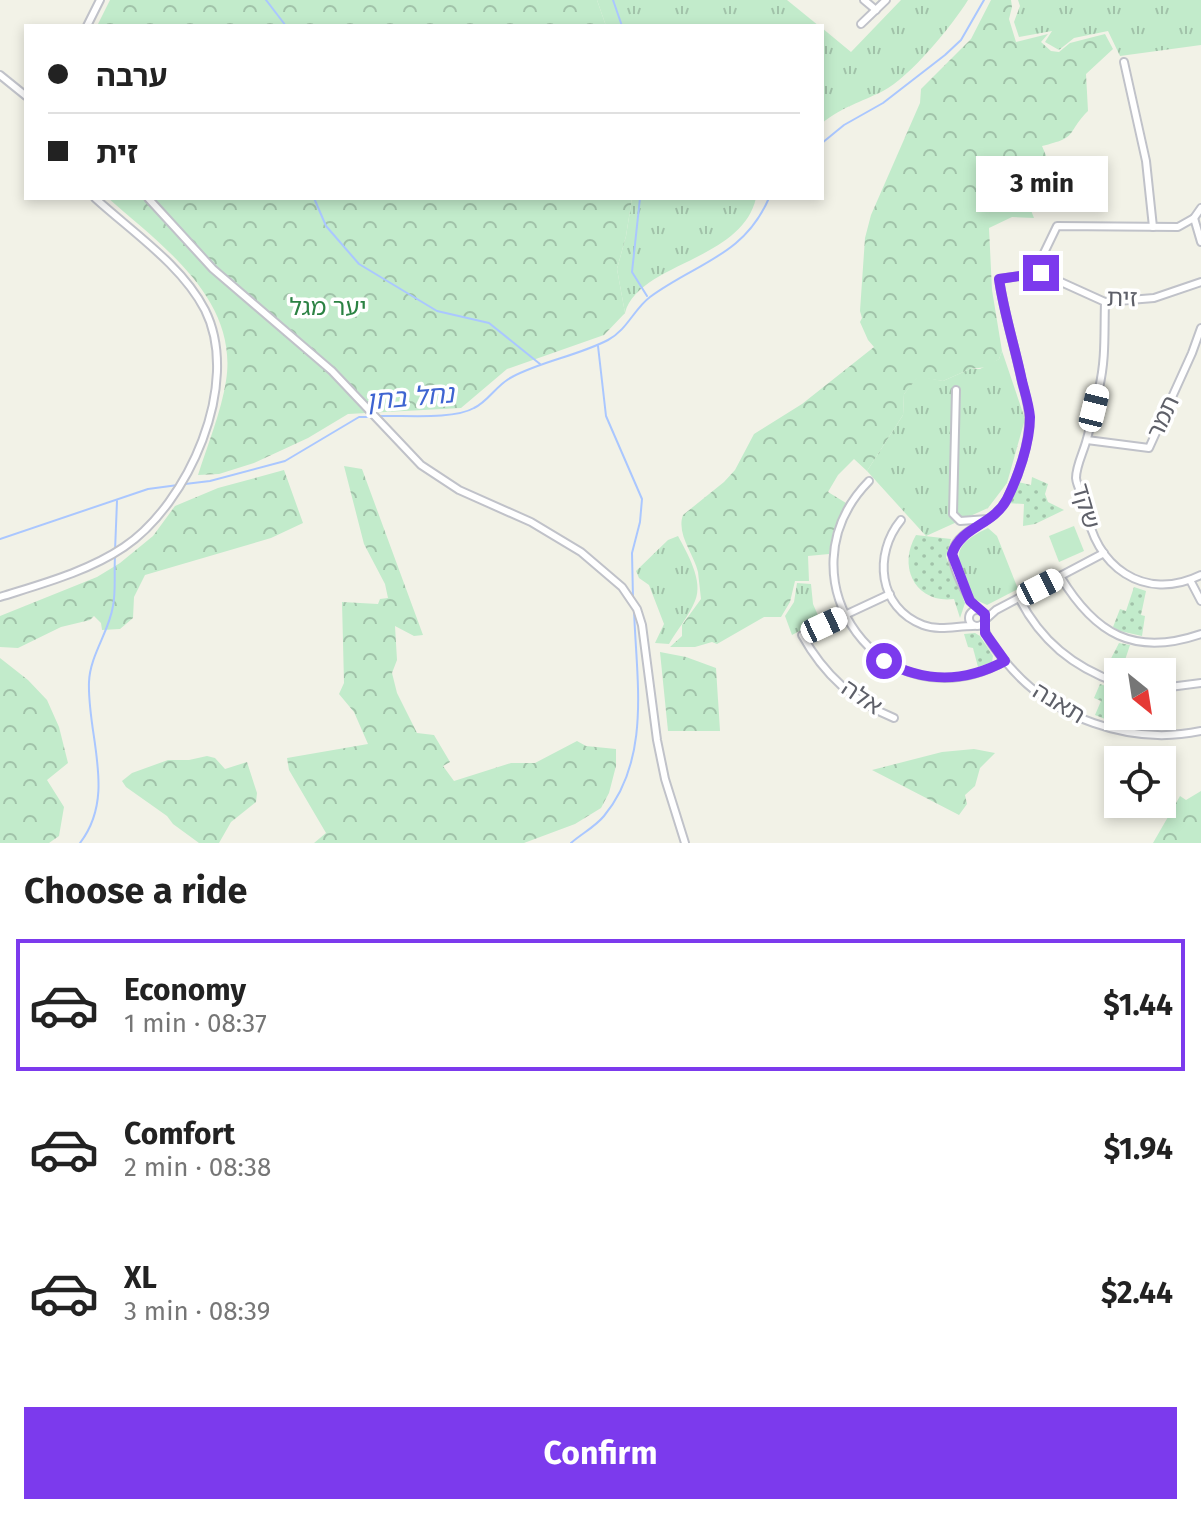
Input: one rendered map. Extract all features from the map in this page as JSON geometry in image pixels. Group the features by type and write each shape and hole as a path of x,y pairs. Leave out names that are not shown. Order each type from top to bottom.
{"street":[{"path":"88,24 100,0"},
{"path":"864,0 876,10"},
{"path":"861,24 886,0"},
{"path":"1124,62 1146,161 1153,227"},
{"path":"0,75 24,94"},
{"path":"0,597 88,566 125,547 144,531 185,477 207,425 217,362 211,325 204,308 166,261 97,200"},
{"path":"150,200 213,269 332,371 421,465 459,490 555,535 581,552 622,587 633,601 642,625 657,740 665,779 685,843"},
{"path":"1041,273 1043,255 1057,226 1178,227 1194,218 1201,208"},
{"path":"1194,218 1201,242"},
{"name":"תאנה","path":"1041,273 999,279 1027,398 1029,423 1013,486 1003,506 991,519 963,536 952,554 986,634 1005,661 1045,698 1090,722 1140,734 1175,735 1201,731"},
{"name":"זית","path":"1041,273 1105,302 1154,298 1201,282"},
{"name":"שקד","path":"1105,302 1105,358 1076,479 1086,506 1087,522 1104,553 1121,571 1151,585 1170,585 1201,575"},
{"name":"תמר","path":"1087,440 1149,448 1201,328"},
{"path":"1192,353 1201,355"},
{"path":"956,390 953,514 960,521 991,519"},
{"path":"869,481 847,508 836,540 834,579 845,615 863,642 875,654 914,674 940,679 963,677 1005,661"},
{"path":"901,520 889,536 883,552 883,569 890,594 900,610 916,622 933,628 954,627 980,620 1104,553"},
{"path":"1060,576 1084,611 1100,626 1121,637 1166,642 1201,634"},
{"path":"1190,580 1201,601"},
{"path":"845,615 890,594"},
{"path":"1019,598 1055,648 1084,669 1104,677"},
{"name":"תאנה","path":"970,601 970,615"},
{"name":"אלה","path":"845,615 802,635 819,661 847,691 870,707 894,718"},
{"path":"954,627 970,615"},
{"path":"970,615 980,620"},
{"path":"970,615 980,620"},
{"path":"1176,686 1201,683"}],"green space":[{"path":"110,0 597,0 605,24 98,24"},
{"path":"597,0 787,0 817,24 605,24"},
{"path":"901,0 968,0 941,37 905,75 883,91 824,122 824,30 851,52"},
{"path":"991,0 1011,0 1009,19 1016,42 1048,34 1041,42 1051,51 1059,52 1070,43 1105,34 1113,49 1086,74 1088,111 1071,134 1042,146 1047,158 1027,200 1034,218 1012,217 989,228 992,290 1002,351 999,359 987,367 970,369 943,381 918,377 904,394 903,415 867,471 854,459 838,475 828,492 846,503 833,532 829,554 808,556 809,581 795,581 790,602 781,617 764,617 717,644 670,647 682,636 682,625 701,599 698,572 682,529 683,515 735,470 754,434 802,404 874,347 860,322 865,238 871,215 920,103 921,89 971,39"},
{"path":"1018,0 1201,0 1201,45 1120,56 1108,31 1074,38 1059,50 1045,42 1052,31 1019,37 1014,22 1020,6"},
{"name":"יער מגל","path":"110,200 632,200 617,269 625,313 604,335 507,369 461,408 348,414 308,438 254,463 219,474 198,475 226,381 227,352 220,324 192,276"},
{"path":"632,200 755,200 747,219 731,236 649,283 634,296 625,313 617,269"},
{"path":"1002,351 1025,419 1007,483 988,508 926,536 867,471 903,415 904,394 918,376 943,381 970,369 980,369 999,359"},
{"path":"344,466 362,469 423,635 414,636 395,626 397,660 392,673 397,693 417,733 434,735 450,762 443,766 454,781 511,763 535,763 577,741 586,746 616,749 616,766 609,793 601,808 575,824 524,843 314,843 326,833 289,770 287,758 368,744 354,712 339,694 344,683 342,602 378,604 380,599 388,598 385,584 364,544"},
{"path":"284,470 303,523 271,538 145,575 134,597 133,618 120,629 102,630 101,623 94,616 90,620 61,627 18,648 0,647 0,616 97,577 120,563 153,536 175,506 218,488"},
{"path":"1032,477 1048,484 1045,494 1048,502 1064,510 1035,524 1023,526 1024,504 1007,503 1018,482 1031,485"},
{"path":"1074,526 1084,551 1059,562 1049,536"},
{"path":"988,528 997,536 1018,589 987,605 974,599 959,557 965,543"},
{"path":"916,535 951,539 946,557 965,603 960,618 954,599 929,596 914,581 909,559"},
{"path":"678,536 693,567 697,593 690,612 669,644 655,643 664,624 649,585 639,578 636,571 668,540"},
{"path":"797,583 811,584 813,604 820,620 792,635 785,616 794,602"},
{"path":"1134,587 1146,591 1141,615 1145,616 1142,636 1113,627 1120,609 1126,611"},
{"path":"975,633 993,656 992,662 978,667 973,648 968,647 964,634"},
{"path":"1119,643 1130,645 1126,658 1111,658"},
{"path":"660,652 716,668 720,731 668,731"},
{"path":"0,658 47,700 59,727 68,763 47,780 64,807 59,836 49,843 0,843"},
{"path":"1100,684 1104,685 1104,719 1095,715 1101,701 1094,698"},
{"path":"974,749 995,753 980,768 975,786 965,795 967,804 959,815 872,770 942,752"},
{"path":"215,758 225,769 247,762 257,793 256,802 231,822 219,843 199,843 122,781 132,773 168,760"},
{"path":"1201,791 1201,843 1153,843 1167,818 1176,818 1176,803 1180,796 1186,800"}],"waterway":[{"path":"266,0 284,24"},
{"path":"613,0 621,24"},
{"name":"נחל בחן","path":"824,141 844,125 883,103 945,55 961,40 984,0"},
{"path":"315,200 326,226 359,264 437,311 489,323 540,364"},
{"path":"640,200 632,272 647,296"},
{"name":"נחל בחן","path":"378,416 441,416 465,412 479,405 512,377 608,340 650,297 732,246 759,218 768,200"},
{"path":"598,346 606,416 642,499 632,553 633,598"},
{"name":"נחל בחן","path":"185,484 210,481 285,461 359,417 372,417"},
{"name":"נחל בחן","path":"0,539 148,489 178,485"},
{"path":"115,551 117,501"},
{"path":"80,843 91,825 97,805 98,765 89,682 113,606 115,557"},
{"path":"571,843 604,816 619,793 629,769 638,717 634,609"}],"route":[{"path":"884,661 914,674 940,679 976,674 1005,661 985,633 985,614 970,601 952,554 963,536 991,519 1003,506 1015,479 1028,431 1030,415 1027,398 999,279 1041,273"}]}
